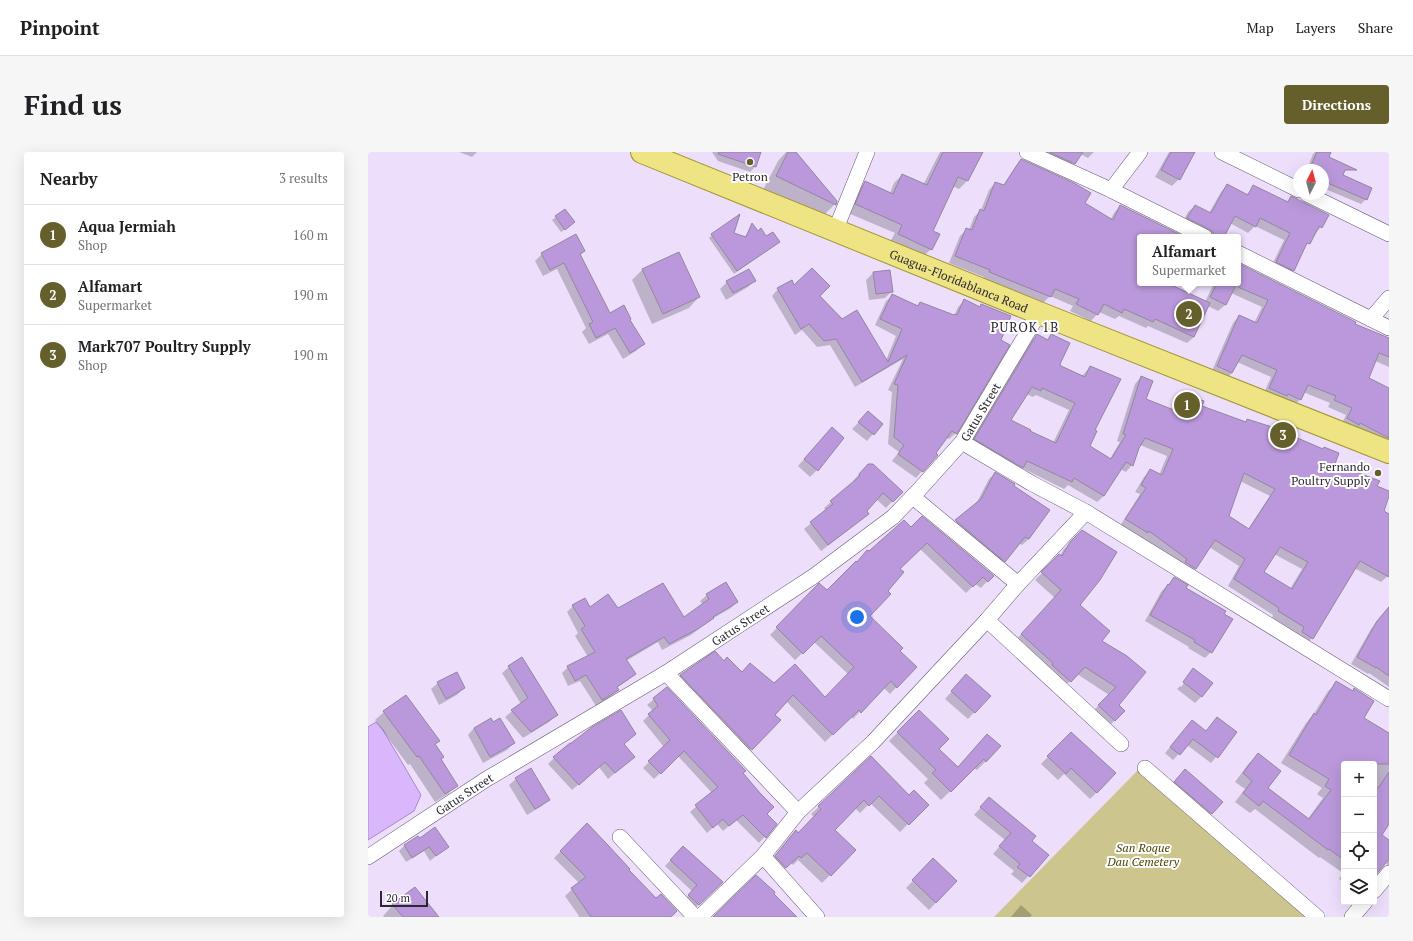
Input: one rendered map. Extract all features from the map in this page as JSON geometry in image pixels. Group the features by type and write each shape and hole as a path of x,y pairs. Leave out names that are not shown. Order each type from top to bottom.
{"main road":[{"name":"Guagua-Floridablanca Road","path":"642,152 1039,313 1389,452"}],"street":[{"path":"835,231 867,152"},
{"path":"1028,152 1111,190 1199,234"},
{"path":"1111,190 1140,152"},
{"path":"1222,152 1293,187"},
{"path":"1320,200 1389,234"},
{"path":"1241,254 1389,328"},
{"path":"1371,319 1389,298"},
{"name":"Gatus Street","path":"368,857 485,780 666,673 814,576 893,517 962,442 1039,313"},
{"path":"962,442 1031,483 1086,512 1389,698"},
{"path":"913,497 1018,584"},
{"path":"700,917 763,856 798,812 873,742 1086,512"},
{"path":"987,620 1121,744"},
{"path":"666,673 798,812"},
{"path":"1145,768 1317,917"},
{"path":"620,837 695,917"},
{"path":"763,856 817,917"},
{"path":"1377,887 1389,873"},
{"path":"1352,917 1362,905"}],"green space":[{"name":"San Roque Dau Cemetery","path":"1140,768 1311,917 994,917"}],"shaded area":[{"path":"376,722 383,730 421,795 414,811 368,840 368,727"}],"building":[{"name":"Petron","path":"719,152 761,152 756,167 718,154"},
{"path":"788,152 796,152 837,201 836,205 776,176"},
{"path":"943,152 983,152 968,181 958,177 933,231 940,234 932,250 898,234 902,225 855,204 865,181 893,194 902,174 927,185"},
{"path":"1049,152 1083,152 1075,164"},
{"path":"1171,152 1195,152 1180,180 1161,170"},
{"path":"1317,152 1331,152 1329,157 1357,170 1345,170 1343,175 1372,188 1367,200 1329,184 1329,164 1312,164"},
{"path":"1021,159 1074,183 1091,193 1085,203 1113,220 1120,205 1179,234 1137,234 1137,286 1173,286 1210,303 1194,337 1155,319 1153,322 1124,309 1122,313 1104,304 1098,315 1076,304 1079,299 1055,289 1051,297 989,272 990,270 955,256 966,228 972,230 980,209 984,211 995,182 1004,185"},
{"path":"1227,184 1248,195 1253,185 1288,202 1291,196 1293,197 1293,200 1299,200 1329,215 1322,228 1319,226 1310,244 1307,243 1294,271 1276,262 1290,233 1260,218 1256,227 1235,216 1226,234 1213,234 1209,229 1187,218 1195,205 1211,213"},
{"path":"565,209 575,222 565,230 555,216"},
{"path":"740,214 734,233 746,237 752,223 758,231 761,228 766,236 773,232 780,242 737,271 711,234"},
{"path":"576,234 585,251 580,254 610,313 624,305 631,319 630,320 645,344 630,353 615,328 596,338 589,324 593,322 564,263 550,270 541,253"},
{"path":"679,252 700,297 663,314 642,269"},
{"path":"1241,264 1356,322 1355,324 1389,338 1389,357 1379,353 1369,378 1389,388 1389,438 1347,418 1352,408 1334,400 1336,396 1308,385 1301,400 1269,388 1277,370 1242,355 1232,373 1217,366 1239,315 1257,323 1268,300 1238,287 1241,286"},
{"path":"812,268 830,286 820,296 842,319 857,310 888,362 902,329 880,319 892,294 918,306 920,302 954,315 957,315 964,299 980,307 981,304 1011,316 1001,340 1010,345 957,434 952,431 936,453 938,455 923,472 898,454 904,445 894,437 898,385 894,384 907,355 862,382 836,339 824,341 809,324 801,329 777,288 792,280 794,285"},
{"path":"749,269 756,281 733,293 726,281"},
{"path":"890,270 893,292 876,294 873,272"},
{"path":"1216,286 1236,286 1226,305 1210,297"},
{"path":"1037,334 1048,340 1051,334 1070,343 1060,364 1061,366 1085,377 1090,366 1121,379 1095,430 1097,431 1090,446 1111,459 1126,435 1123,434 1141,376 1153,381 1146,399 1179,412 1182,401 1188,403 1189,396 1204,401 1202,406 1246,422 1247,419 1272,427 1323,449 1324,447 1339,453 1335,464 1380,481 1377,486 1389,491 1389,496 1384,511 1389,514 1389,577 1360,561 1313,639 1302,632 1304,627 1278,611 1279,608 1234,579 1245,559 1215,540 1196,569 1185,562 1187,559 1149,531 1148,533 1125,519 1146,488 1141,485 1150,469 1162,475 1173,449 1145,438 1139,448 1133,466 1126,462 1104,496 1074,478 1072,482 1027,461 1023,468 974,439","holes":["1032,387 1041,391 1042,388 1075,403 1056,443 1011,420","1244,473 1275,489 1249,529 1229,516","1280,547 1308,562 1292,589 1264,572"]},
{"path":"868,411 883,424 874,435 858,422"},
{"path":"832,427 844,438 818,471 804,459"},
{"path":"868,464 873,464 903,492 893,502 883,493 867,511 869,514 828,545 810,522 833,504 830,501 860,476 859,474"},
{"path":"995,472 1015,484 1014,486 1050,510 1029,539 1025,537 1005,562 955,520 981,499"},
{"path":"922,516 994,576 988,582 983,577 973,587 927,543 900,569 904,572 888,591 891,594 870,616 903,648 900,651 917,667 897,688 891,681 861,713 859,710 833,735 793,695 775,715 781,720 752,750 680,675 715,651 724,661 727,657 742,672 750,663 774,683 795,664 825,697 854,667 821,636 803,654 776,627 819,583 827,590 856,561 857,562 867,550 869,551 904,520 911,527"},
{"path":"1082,530 1117,552 1100,580 1080,605 1110,631 1102,641 1127,656 1146,672 1119,705 1125,711 1115,721 1098,705 1116,687 1085,667 1071,682 1052,665 1053,663 1021,634 1061,590 1041,572 1059,554 1062,556 1070,542"},
{"path":"1174,577 1188,585 1186,588 1226,611 1224,614 1233,619 1212,653 1194,642 1195,640 1150,615 1168,584 1169,585"},
{"path":"726,582 738,602 713,617 714,618 698,629 669,644 664,637 626,659 636,674 617,687 619,690 602,700 586,675 575,681 567,666 595,652 581,629 585,626 572,605 585,598 590,607 608,594 618,608 663,583 684,617 709,599 706,594"},
{"path":"1389,607 1389,676 1357,657 1377,621"},
{"path":"522,657 558,715 531,732 511,710 528,698 508,666"},
{"path":"1193,668 1213,683 1202,697 1183,682"},
{"path":"457,672 465,688 446,699 437,682"},
{"path":"966,674 991,696 975,713 951,691"},
{"path":"1336,681 1353,691 1354,688 1374,701 1364,718 1389,733 1389,764 1377,764 1377,761 1341,761 1341,858 1329,849 1328,850 1263,801 1259,806 1243,793 1252,781 1243,773 1258,753 1281,771 1268,788 1309,819 1331,790 1325,786 1329,779 1289,755 1314,713 1316,715"},
{"path":"667,687 746,771 743,773 774,807 767,814 777,824 766,838 743,815 729,826 723,819 713,828 695,805 718,787 684,751 661,774 648,761 670,740 648,714 658,706 653,698"},
{"path":"406,695 440,741 435,744 444,757 441,759 458,786 445,794 419,756 417,757 383,711"},
{"path":"621,710 636,734 624,744 635,757 615,773 605,762 579,785 553,757 592,727"},
{"path":"919,710 949,739 939,749 958,767 987,734 1001,746 986,762 984,759 951,792 932,773 936,770 897,732"},
{"path":"1217,717 1237,732 1218,758 1193,739 1180,755 1170,747 1192,720 1206,731"},
{"path":"491,718 493,722 500,718 515,743 490,757 474,728"},
{"path":"1071,732 1116,773 1097,793 1071,768 1066,774 1047,756"},
{"path":"871,756 909,795 914,790 929,805 909,825 879,796 869,806 864,800 835,830 856,850 831,876 807,853 801,858 799,856 786,868 775,856 796,830 798,833 821,809 818,806"},
{"path":"531,768 550,800 535,809 515,778"},
{"path":"1185,769 1223,802 1212,814 1174,782"},
{"path":"1389,772 1389,824 1382,835 1389,840 1389,859 1377,873 1377,797 1377,790"},
{"path":"989,797 1036,836 1032,841 1049,855 1030,877 1017,867 1020,864 999,846 1011,833 980,807"},
{"path":"587,823 656,898 661,894 677,911 671,917 591,917 571,888 586,877 560,851"},
{"path":"435,827 449,847 436,856 429,847 412,858 404,845 418,836 420,838"},
{"path":"683,846 723,882 699,905 688,895 697,885 670,860"},
{"path":"933,858 957,881 936,903 912,880"},
{"path":"756,875 775,892 774,894 797,917 713,917"},
{"path":"415,887 439,917 403,917 392,904"}],"place":[{"name":"Petron","path":"750,162"},
{"name":"Alfamart","path":"1189,314"},
{"name":"Aqua Jermiah","path":"1187,405"},
{"name":"Mark707 Poultry Supply","path":"1283,435"},
{"name":"Fernando Poultry Supply","path":"1378,473"}],"district":[{"name":"PUROK 1B","path":"1025,327"}]}
